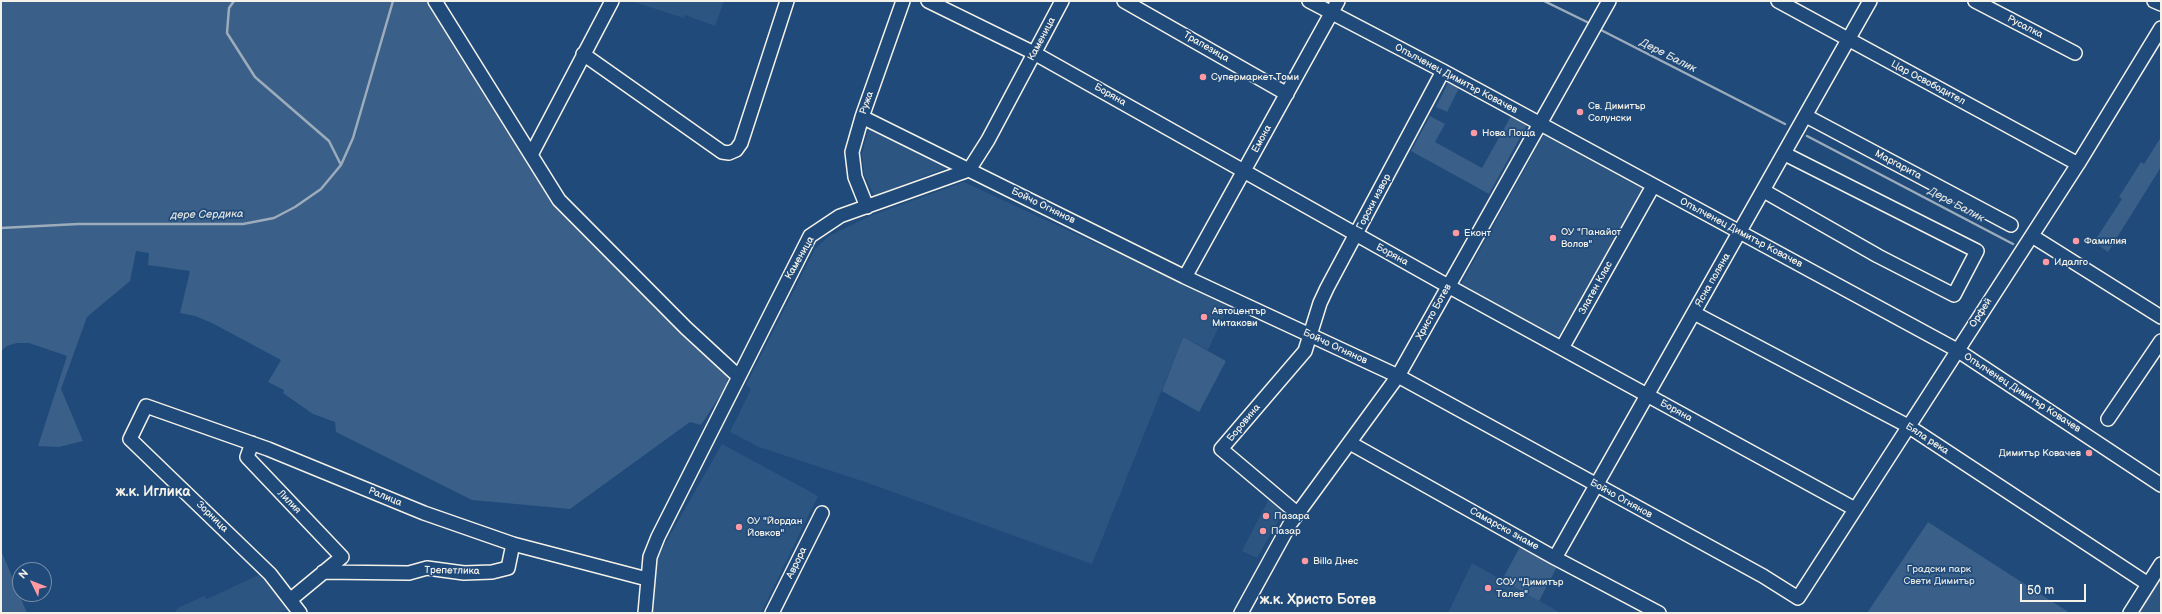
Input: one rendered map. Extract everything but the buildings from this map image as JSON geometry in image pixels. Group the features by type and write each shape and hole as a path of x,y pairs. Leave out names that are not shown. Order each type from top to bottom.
{"street":[{"path":"435,1 559,200 686,328 738,376"},
{"path":"530,155 612,1"},
{"path":"583,54 722,152 729,153 736,150 740,143 787,1"},
{"name":"Ружа","path":"866,207 855,176 852,164 852,152 862,117 903,1"},
{"name":"Боряна","path":"928,1 1034,53 1448,286 1855,509"},
{"name":"Каменица","path":"645,613 650,557 658,537 810,236 840,216 969,170 988,140 1062,1"},
{"name":"Трапезица","path":"1124,1 1287,94"},
{"name":"Опълченец Димитър Ковачев","path":"1309,1 1443,71 1957,350 2161,485"},
{"name":"Емона","path":"1185,277 1338,1"},
{"name":"Христо Ботев","path":"1241,613 1269,561 1298,514 1398,376 1541,125 1609,1"},
{"name":"Цар Освободител","path":"1778,1 2078,164"},
{"name":"Ясна поляна","path":"1555,558 1785,154 1870,1"},
{"name":"Русалка","path":"1975,1 2075,53"},
{"path":"2154,1 2161,4"},
{"name":"Орфей","path":"1798,598 2078,164 2161,28"},
{"name":"Горски извор","path":"1310,335 1320,303 1443,71"},
{"name":"Маргарита","path":"1806,116 2011,225"},
{"name":"Бойчо Огнянов","path":"862,117 1185,277 1398,376 1763,576 1798,598"},
{"path":"1764,191 1878,256 1954,295 1977,251 1785,154"},
{"name":"Златен Клас","path":"1562,348 1653,186"},
{"path":"2032,236 2160,317"},
{"name":"Бяла река","path":"1694,314 1908,426 2148,584"},
{"name":"Боровина","path":"1298,514 1221,449 1305,351 1310,335"},
{"path":"2108,419 2161,341"},
{"name":"Ралица","path":"137,423 146,406 252,444 424,513 513,544 647,579"},
{"name":"Зорница","path":"137,423 130,439 270,574 300,613"},
{"name":"Самарско знаме","path":"1350,443 1555,558 1659,613"},
{"name":"Лилия","path":"252,444 247,457 342,557 323,572"},
{"name":"Аврора","path":"772,613 822,512"},
{"name":"Трепетлика","path":"323,572 409,573 427,568 464,573 492,572 508,568 513,544"},
{"path":"2130,613 2161,564"},
{"path":"290,600 323,572"}],"shaded area":[{"path":"631,1 724,1 715,26 685,15 684,18"},
{"path":"870,125 951,166 874,196 864,174 862,153"},
{"name":"ОУ \"Панайот Волов\"","path":"1544,134 1646,189 1561,340 1460,286"},
{"path":"964,182 1229,305 1208,350 1183,337 1092,564 868,483 759,447 730,432 751,389 746,385 815,249 829,236 870,216"},
{"name":"ОУ \"Йордан Йовков\"","path":"722,444 818,496 761,613 653,613 657,558"},
{"name":"Пазар","path":"1270,497 1284,511 1257,558 1242,551"},
{"name":"СОУ \"Димитър Талев\"","path":"1472,563 1561,613 1448,613"},
{"path":"263,573 290,610 269,613 174,613 178,608 204,596 207,599"},
{"path":"2161,576 2161,613 2135,613"}],"green space":[{"path":"1,1 431,1 556,202 728,375 727,385 701,425 690,422 570,509 472,500 336,432 335,422 313,414 283,393 284,390 268,382 281,360 212,323 195,316 180,313 190,271 148,265 149,253 136,251 130,281 87,317 61,389 83,441 59,447 38,446 67,356 29,343 17,343 7,346 1,351"},
{"path":"1448,83 1459,88 1447,112 1436,107"},
{"path":"1430,116 1445,124 1435,142 1482,168 1511,116 1527,125 1489,194 1411,151"},
{"path":"2161,137 2161,167 2108,252 2094,242 2122,199 2119,197 2141,162 2144,164"},
{"path":"1183,337 1226,361 1199,412 1162,391"},
{"name":"Градски парк Свети Димитър","path":"1928,522 2070,613 1867,613"},
{"path":"1522,543 1559,563 1539,601 1502,580"},
{"path":"1,550 12,577 12,602 22,602 27,613 1,613"}],"waterway":[{"path":"234,1 229,8 227,33 255,77 329,141 341,165"},
{"name":"дере Сердика","path":"1,228 78,224 243,224 274,218 295,207 321,189 341,165 353,138 393,1"},
{"name":"Дере Балик","path":"1544,1 1591,24"},
{"name":"Дере Балик","path":"1599,29 1785,124"},
{"name":"Дере Балик","path":"1807,136 2013,244"}],"place":[{"name":"Супермаркет Томи","path":"1203,77"},
{"name":"Св. Димитър Солунски","path":"1580,112"},
{"name":"Нова Поща","path":"1474,133"},
{"name":"Еконт","path":"1456,233"},
{"name":"ОУ \"Панайот Волов\"","path":"1553,238"},
{"name":"Фамилия","path":"2076,241"},
{"name":"Идалго","path":"2046,262"},
{"name":"Автоцентър Митакови","path":"1204,317"},
{"name":"Димитър Ковачев","path":"2089,453"},
{"name":"Пазара","path":"1266,516"},
{"name":"ОУ \"Йордан Йовков\"","path":"739,527"},
{"name":"Пазар","path":"1263,531"},
{"name":"Billa Днес","path":"1305,561"},
{"name":"СОУ \"Димитър Талев\"","path":"1488,588"}],"district":[{"name":"ж.к. Иглика","path":"153,492"},
{"name":"ж.к. Христо Ботев","path":"1318,600"}]}
